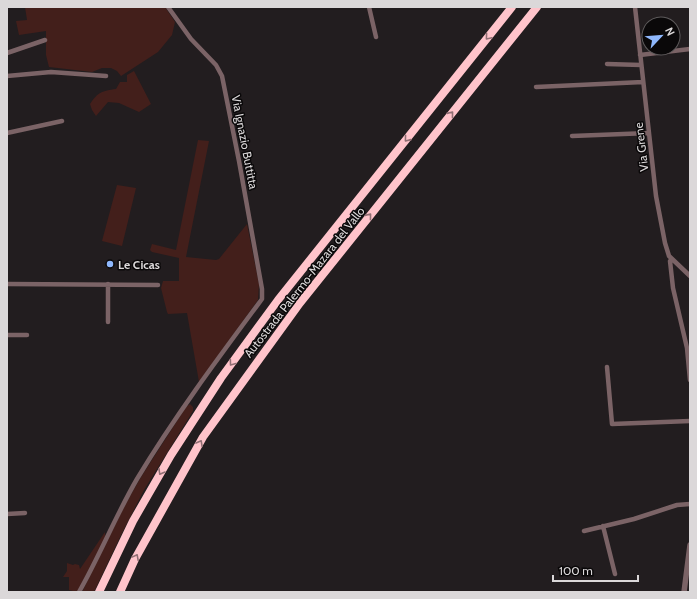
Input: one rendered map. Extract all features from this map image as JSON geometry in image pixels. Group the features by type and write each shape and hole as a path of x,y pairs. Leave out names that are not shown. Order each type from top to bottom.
{"highway":[{"name":"Autostrada Palermo-Mazara del Vallo","path":"99,592 133,521 171,455 221,378 278,300 512,7"},
{"name":"Autostrada Palermo-Mazara del Vallo","path":"120,592 135,559 203,437 300,302 537,7"}],"street":[{"name":"Via Ignazio Buttitta","path":"79,592 123,505 157,447 201,381 262,299 262,289 222,76 216,65 191,39 168,7"},
{"path":"369,7 376,37"},
{"name":"Via Grene","path":"635,7 656,196 665,243 669,256 690,276"},
{"path":"7,53 45,40"},
{"path":"640,55 690,49"},
{"path":"607,64 641,65"},
{"path":"7,76 51,72 106,76"},
{"path":"536,87 643,82"},
{"path":"7,133 62,121"},
{"path":"572,136 649,133"},
{"path":"670,261 673,288 687,348 690,380"},
{"path":"7,284 158,284"},
{"path":"108,284 108,322"},
{"path":"7,335 27,335"},
{"path":"607,367 612,424 690,421"},
{"path":"584,531 634,519 671,507 690,504"},
{"path":"7,514 25,512"},
{"path":"603,526 614,574"},
{"path":"684,592 690,545"}],"shaded area":[{"path":"25,7 165,7 175,22 172,35 158,52 121,76 117,71 111,68 102,68 92,72 49,67 46,55 46,31 19,35 16,21 27,20"},
{"path":"134,71 151,104 139,112 119,103 108,102 96,116 90,104 95,97 104,91 116,89 120,82 127,82 127,75"},
{"path":"198,140 209,141 186,257 219,259 247,224 259,284 258,300 199,382 187,313 168,314 161,288 163,281 179,281 179,258 152,252 150,250 152,244 176,250"},
{"path":"117,185 136,188 122,246 102,241"},
{"path":"190,404 193,407 193,411 144,490 94,592 82,592 125,505 141,477 186,407"},
{"path":"105,532 105,539 77,592 69,590 69,577 63,577 67,571 67,563 79,565 80,569"}],"place":[{"name":"Le Cicas","path":"110,264"}]}
